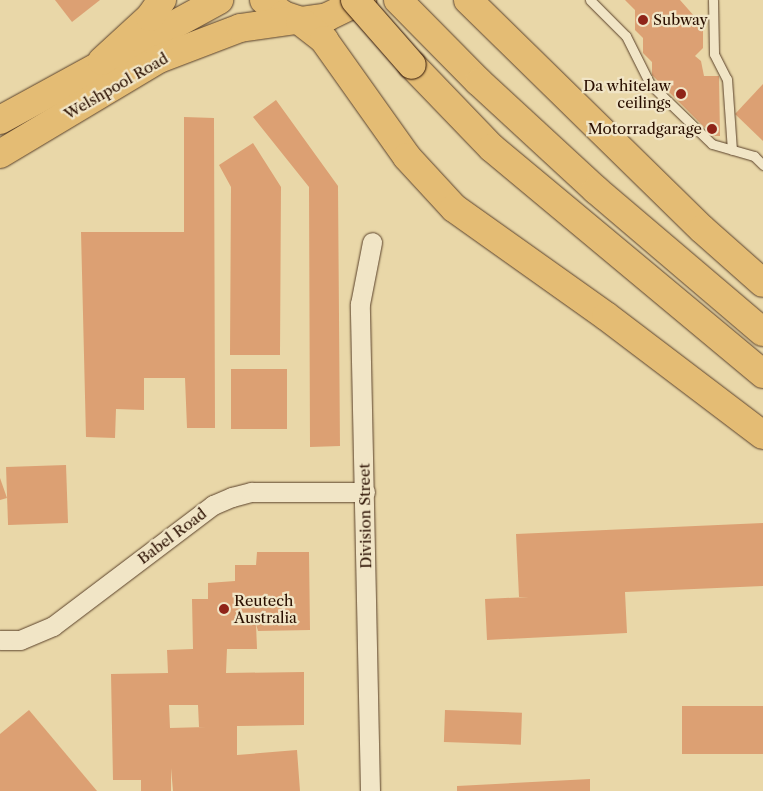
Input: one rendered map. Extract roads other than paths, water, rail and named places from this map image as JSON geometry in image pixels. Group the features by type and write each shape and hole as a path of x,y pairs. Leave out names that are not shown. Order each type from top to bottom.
{"main road":[{"path":"102,61 150,17 162,0"},
{"name":"Welshpool Road","path":"0,120 102,61 219,0"},
{"path":"264,0 283,15 298,20 324,40 407,157 454,208 606,316 763,435"},
{"path":"355,0 412,65 492,148 763,374"},
{"name":"Welshpool Road","path":"0,153 159,59 240,28 327,17 362,0"},
{"path":"398,0 429,32 596,190 763,332"},
{"path":"468,0 702,229 763,283"}],"street":[{"name":"Division Street","path":"370,791 360,304 372,242"},
{"name":"Babel Road","path":"0,640 20,640 53,626 213,506 232,497 251,492 365,492"}],"lane":[{"path":"590,0 626,36 650,84 712,144 754,156 763,165"},
{"path":"713,0 714,54 727,79 732,150"}],"place":[{"name":"Subway","path":"643,20"},
{"name":"Da whitelaw ceilings","path":"681,94"},
{"name":"Motorradgarage","path":"712,129"},
{"name":"Reutech Australia","path":"224,609"}]}
